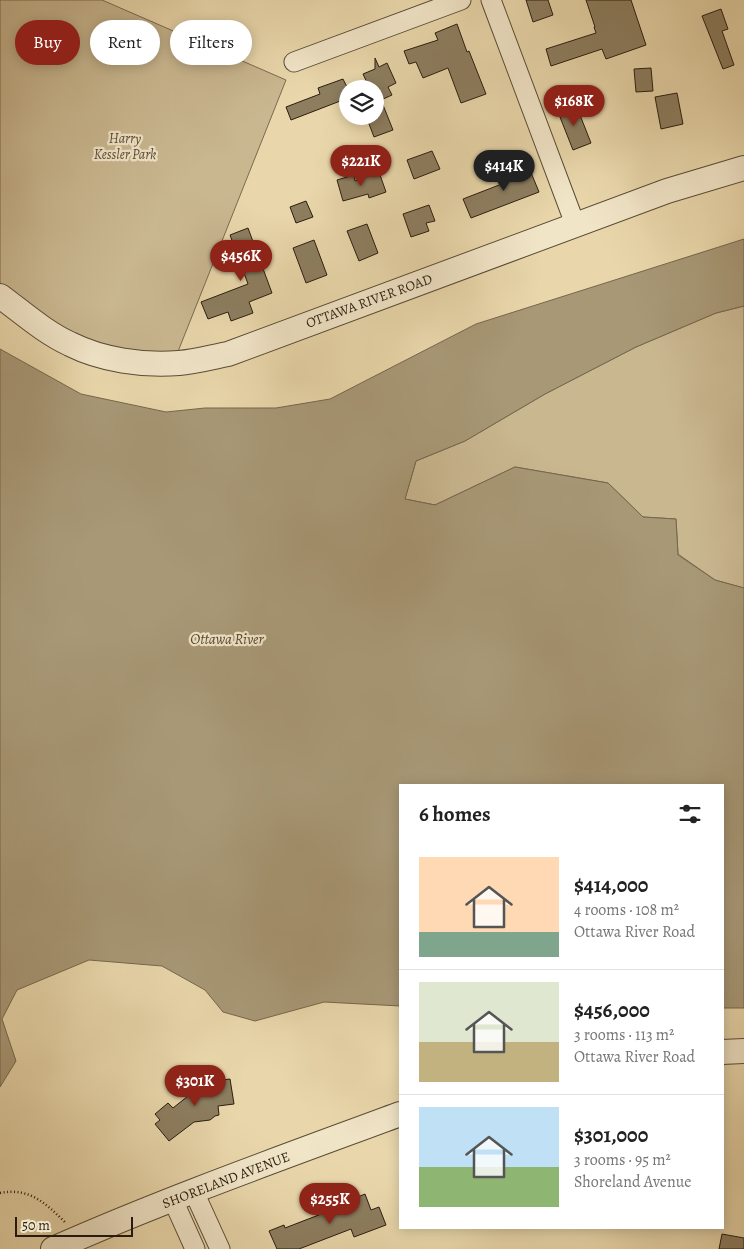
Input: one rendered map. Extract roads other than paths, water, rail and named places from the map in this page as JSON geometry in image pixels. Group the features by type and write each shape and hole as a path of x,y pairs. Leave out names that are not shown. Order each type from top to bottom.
{"street":[{"path":"294,62 461,0"},
{"path":"491,0 575,224"},
{"name":"OTTAWA RIVER ROAD","path":"0,296 51,333 70,344 94,353 137,363 180,363 228,354 575,224 668,191 744,168"},
{"path":"724,1052 744,1051"},
{"name":"SHORELAND AVENUE","path":"53,1249 184,1196 399,1114"},
{"path":"184,1196 194,1249"},
{"path":"184,1196 220,1249"}],"water":[{"name":"Ottawa River","path":"744,239 744,306 716,313 636,347 545,394 465,441 416,461 405,499 435,505 515,467 608,483 643,517 676,519 678,555 715,580 744,588 744,1008 724,1008 724,784 399,784 399,1006 324,1002 255,1021 223,1012 205,990 162,966 89,960 17,990 2,1019 16,1061 0,1087 0,349 81,394 166,412 205,408 276,408 330,399 476,324"}],"park label":[{"name":"Harry Kessler Park","path":"125,146"}]}
